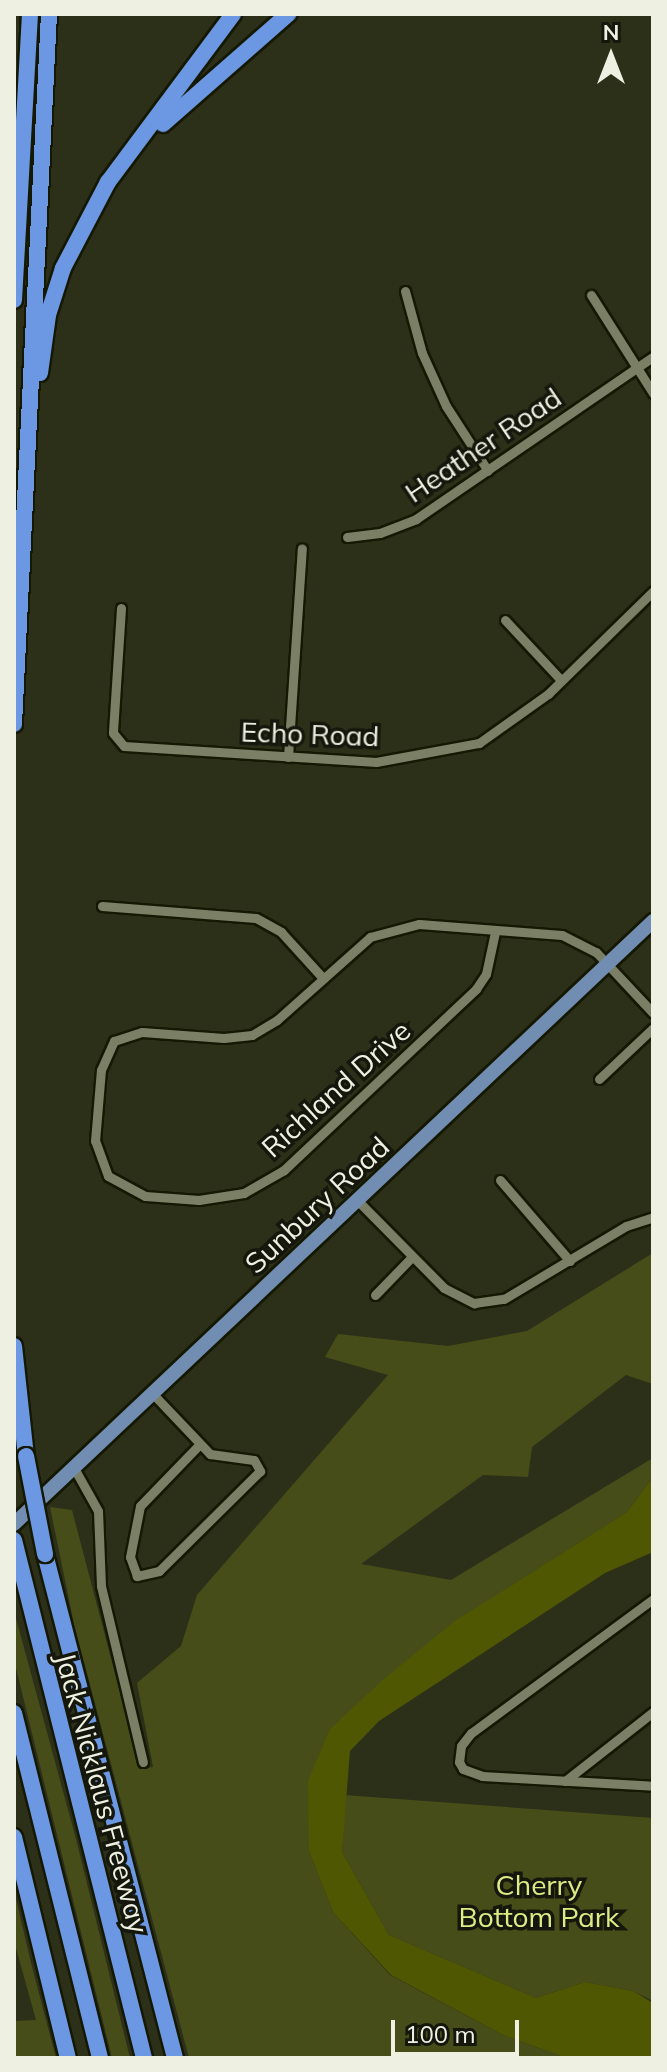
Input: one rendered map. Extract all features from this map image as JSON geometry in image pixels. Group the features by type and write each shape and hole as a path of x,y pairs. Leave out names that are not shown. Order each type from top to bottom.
{"highway":[{"path":"14,300 30,14"},
{"path":"14,724 49,14"},
{"path":"21,578 48,315 63,268 108,182 141,144 233,14"},
{"path":"141,144 288,14"},
{"path":"14,1346 26,1456 45,1554 175,2058"},
{"name":"Jack Nicklaus Freeway","path":"14,1540 144,2058"},
{"path":"14,1713 100,2058"},
{"path":"14,1837 68,2058"}],"main road":[{"name":"Sunbury Road","path":"14,1524 653,921"}],"street":[{"path":"405,291 422,353 446,406 488,471"},
{"path":"591,295 653,393"},
{"name":"Heather Road","path":"347,537 380,533 416,519 653,357"},
{"path":"288,757 302,548"},
{"name":"Echo Road","path":"121,608 113,725 117,741 132,748 376,762 479,743 561,680 653,591"},
{"path":"505,620 561,680"},
{"path":"102,906 256,918 281,932 322,977 370,937 407,927 562,935 587,945 653,1013"},
{"name":"Richland Drive","path":"322,977 277,1020 252,1035 224,1038 142,1032 114,1041 101,1070 95,1141 108,1176 145,1196 199,1200 244,1193 284,1170 476,989 486,974 495,932"},
{"path":"599,1079 653,1028"},
{"path":"500,1180 570,1261"},
{"path":"358,1201 411,1258 458,1298 474,1303 504,1299 626,1226 653,1217"},
{"path":"375,1295 411,1258"},
{"path":"153,1394 199,1445 223,1458 254,1460 260,1471 159,1571 137,1576 130,1557 137,1511 199,1445"},
{"path":"74,1468 98,1511 101,1586 143,1762"},
{"path":"653,1599 471,1733 461,1746 463,1769 482,1776 653,1786"},
{"path":"565,1781 653,1712"}],"green space":[{"path":"653,1253 653,1384 626,1375 532,1447 528,1477 483,1475 361,1564 451,1580 653,1458 653,1477 627,1512 467,1614 330,1729 309,1851 333,1912 390,1975 505,2036 567,2058 189,2058 74,1624 50,1507 72,1510 140,1769 153,1767 137,1683 181,1646 197,1595 388,1375 325,1357 338,1334 448,1346 527,1331"},
{"path":"14,1611 76,1839 130,2058 112,2058 14,1660"},
{"name":"Cherry Bottom Park","path":"344,1795 653,1818 653,2001 633,1991 585,1982 536,1998 389,1935 342,1852"},
{"path":"14,1890 56,2058 14,2058 14,2021 36,2020 14,1941"}],"shaded area":[{"path":"653,1477 653,1552 605,1573 379,1721 350,1751 342,1852 389,1935 536,1998 585,1982 633,1991 653,2003 653,2058 567,2058 505,2036 391,1975 333,1912 309,1851 308,1781 330,1729 385,1678 455,1621 627,1512"}]}
